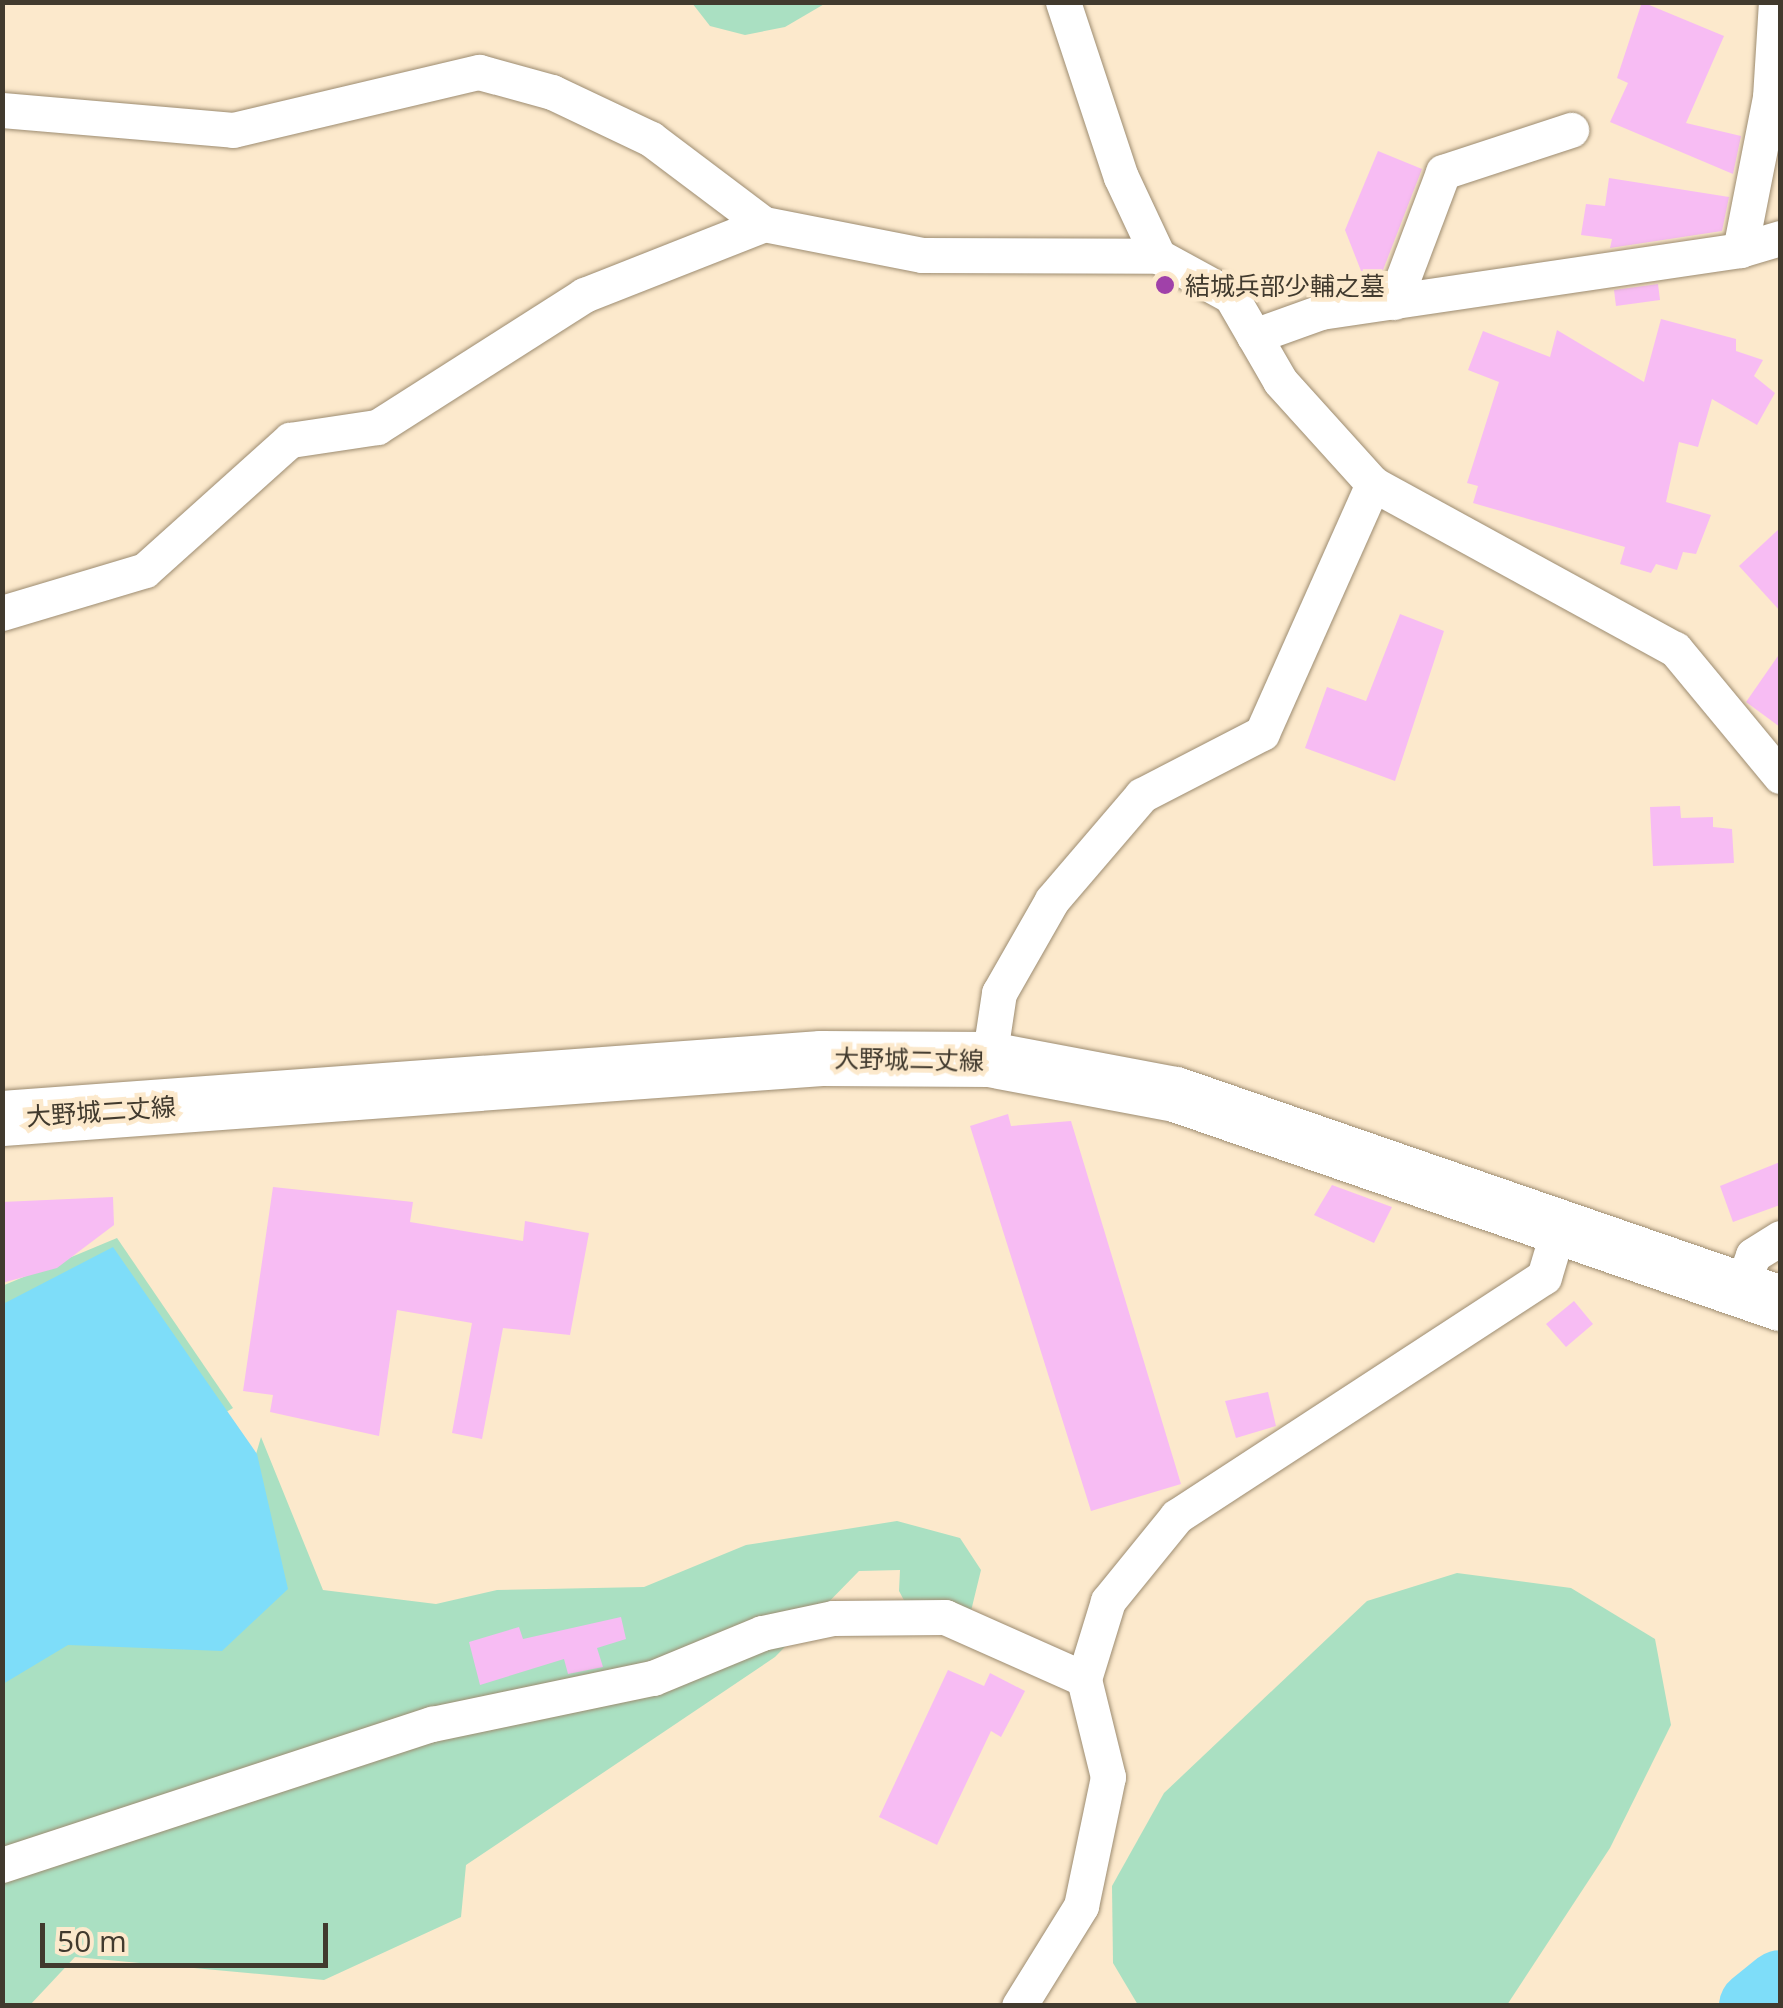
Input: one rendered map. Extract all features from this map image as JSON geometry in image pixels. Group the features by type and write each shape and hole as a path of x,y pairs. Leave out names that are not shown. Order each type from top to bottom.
{"main road":[{"name":"大野城二丈線","path":"2,1118 821,1058 989,1058 1175,1094 1760,1297"}],"street":[{"path":"1063,2 1120,177 1158,256"},
{"path":"1740,250 1770,96 1776,2"},
{"path":"2,110 233,130 478,72 552,92 651,138 764,224 922,255 1158,256 1231,296 1280,381 1372,484 1676,649 1780,776"},
{"path":"1394,302 1443,172 1572,130"},
{"path":"2,613 145,570 290,440 377,427 584,295 764,224"},
{"path":"1254,336 1321,312 1740,250 1780,238"},
{"path":"989,1058 999,992 1052,900 1142,795 1262,733 1372,484"},
{"path":"1019,2006 1080,1906 1108,1777 1084,1679 1108,1601 1176,1516 1544,1277 1560,1226"},
{"path":"1760,1297 1753,1254 1780,1238"},
{"path":"2,1865 432,1724 653,1678 762,1633 832,1618 945,1618 1084,1679"}],"green space":[{"path":"692,3 826,3 785,27 745,35 710,26"},
{"path":"117,1238 233,1408 209,1422 3,1366 2,1286"},
{"path":"261,1437 323,1590 436,1604 497,1590 644,1587 746,1545 897,1521 960,1538 981,1570 971,1611 919,1628 899,1591 900,1570 859,1571 775,1657 466,1865 461,1917 324,1980 75,1957 30,2005 3,2005 2,1671 249,1478"},
{"path":"1457,1573 1571,1588 1655,1639 1671,1725 1610,1848 1507,2005 1138,2005 1113,1963 1112,1886 1164,1793 1367,1601"}],"water":[{"path":"113,1247 257,1454 288,1589 222,1651 68,1645 3,1684 3,1304"}],"building":[{"path":"1642,2 1724,36 1686,123 1741,136 1733,174 1610,122 1628,83 1617,78"},
{"path":"1378,151 1422,169 1383,270 1365,281 1345,230"},
{"path":"1609,178 1729,197 1722,231 1610,248 1612,239 1581,235 1586,204 1605,206"},
{"path":"1658,284 1660,300 1616,306 1614,290"},
{"path":"1661,319 1736,339 1736,351 1763,360 1754,376 1775,393 1757,425 1712,399 1698,447 1679,442 1666,502 1711,515 1696,554 1683,552 1677,570 1656,564 1651,573 1620,564 1625,547 1473,503 1478,486 1467,483 1499,382 1468,370 1483,331 1550,357 1557,330 1644,382"},
{"path":"1780,528 1780,611 1739,566"},
{"path":"1400,614 1444,631 1395,781 1305,748 1327,687 1366,701"},
{"path":"1780,653 1780,727 1746,702"},
{"path":"1680,806 1681,818 1713,817 1713,827 1732,829 1734,863 1653,866 1650,807"},
{"path":"1008,1114 1011,1126 1071,1121 1181,1484 1091,1511 970,1126"},
{"path":"1780,1162 1780,1205 1733,1222 1720,1186"},
{"path":"1332,1185 1392,1207 1374,1243 1314,1215"},
{"path":"273,1187 413,1202 410,1222 523,1241 525,1221 589,1233 570,1335 503,1328 482,1439 452,1433 472,1323 397,1310 379,1436 270,1412 273,1395 243,1391"},
{"path":"113,1197 114,1225 57,1268 2,1283 2,1202"},
{"path":"1574,1301 1593,1324 1566,1347 1546,1324"},
{"path":"1268,1392 1276,1426 1236,1438 1225,1401"},
{"path":"621,1617 626,1639 597,1648 603,1667 568,1674 564,1659 480,1685 469,1642 519,1627 523,1639"},
{"path":"948,1670 984,1686 990,1673 1025,1691 1001,1737 991,1731 937,1845 879,1817"}],"waterway":[{"path":"1754,2006 1780,1985"}],"place":[{"name":"結城兵部少輔之墓","path":"1165,285"}]}
